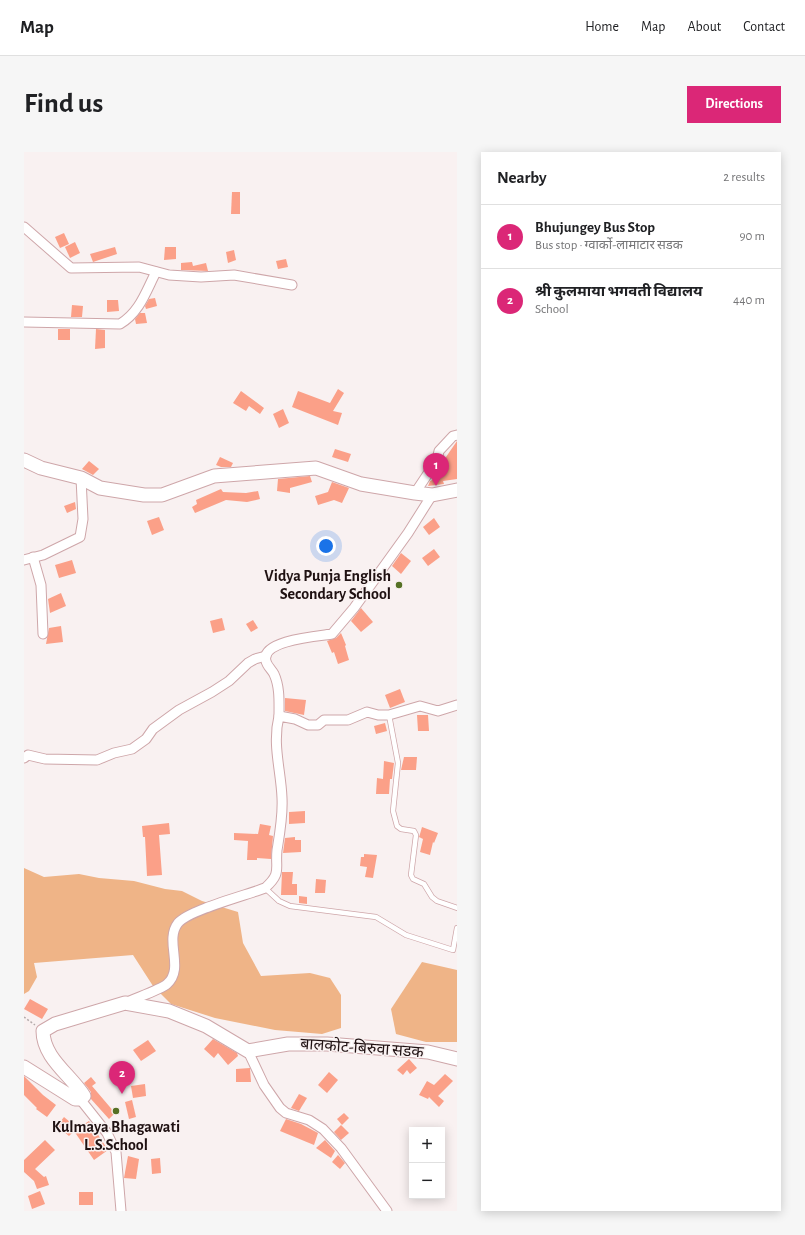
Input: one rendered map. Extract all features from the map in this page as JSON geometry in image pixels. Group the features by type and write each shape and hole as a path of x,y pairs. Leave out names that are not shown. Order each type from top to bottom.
{"main road":[{"path":"24,460 41,468 81,478 100,488 121,492 162,495 214,476 316,468 361,484 415,493 432,495 457,490"},
{"path":"24,1067 75,1100 80,1099 84,1096 78,1086 59,1066 43,1042 43,1031 56,1024 125,1003 169,1011 206,1026 248,1051"},
{"name":"बालकोट-बिरुवा सडक","path":"248,1051 288,1044 327,1044 428,1052 457,1059"}],"street":[{"path":"24,228 71,268 139,267 169,275 201,277 234,275 292,285"},
{"path":"24,322 120,324 130,317 138,308 156,272"},
{"path":"415,493 437,460 439,451 453,436 457,435"},
{"path":"43,634 41,585 28,559 43,555 80,537 83,519 81,478"},
{"path":"24,758 28,755 45,759 97,760 114,753 132,749 146,739 153,729 178,710 218,689 248,663 266,656 271,649 288,640 332,634 344,622 408,533 432,495"},
{"path":"125,1003 166,984 175,972 172,938 178,924 190,914 265,888 275,879 277,852 282,823 282,796 275,739 279,716 279,688 274,673 266,661 266,656"},
{"path":"279,716 295,719 308,725 318,725 324,720 348,720 366,712 378,715 389,715 420,706 438,711 457,705"},
{"path":"248,1051 264,1086 280,1108 286,1113 309,1120 323,1129 341,1148 387,1211"},
{"path":"80,1099 107,1132 116,1152 121,1211"}],"lane":[{"path":"389,715 398,763 393,811 397,826 401,829 414,831 416,835 411,875 413,879 424,884 432,897 437,901 457,908"},
{"path":"265,888 279,901 290,906 376,916 406,935 453,950 457,928"}],"path":[{"path":"24,1017 43,1031"}],"shaded area":[{"path":"24,868 44,877 79,874 99,878 134,881 165,889 182,891 202,901 238,912 243,943 261,976 310,973 330,978 341,995 341,1028 322,1034 275,1030 215,1018 171,1004 153,986 133,955 34,963 37,977 29,991 24,994"},
{"path":"422,962 457,970 457,1042 426,1042 396,1034 391,1009"}],"building":[{"path":"232,192 240,192 240,214 231,214"},
{"path":"64,233 69,244 60,248 55,237"},
{"path":"75,242 80,253 70,258 65,247"},
{"path":"115,247 117,254 93,262 90,254"},
{"path":"165,247 176,247 176,259 164,260"},
{"path":"234,250 236,260 228,263 226,252"},
{"path":"286,259 288,267 278,269 276,261"},
{"path":"192,262 193,266 206,263 208,271 181,270 181,263"},
{"path":"155,298 157,306 146,309 145,306 149,299"},
{"path":"107,300 118,300 119,311 107,312"},
{"path":"72,305 83,306 82,317 71,317"},
{"path":"140,313 145,313 147,323 136,324 135,319"},
{"path":"58,329 70,329 70,340 58,340"},
{"path":"96,329 105,330 105,348 95,349"},
{"path":"338,389 344,393 333,411 342,413 338,425 292,407 298,391 330,403"},
{"path":"241,391 264,408 260,414 249,406 246,411 233,403"},
{"path":"283,409 289,423 279,428 273,414"},
{"path":"457,441 457,479 443,481 444,484 428,486 430,481 435,479 435,473"},
{"path":"335,449 351,454 348,462 332,457"},
{"path":"220,457 233,463 231,467 221,467 216,465"},
{"path":"89,461 99,469 93,475 82,469"},
{"path":"310,476 312,482 290,488 290,493 277,491 278,479"},
{"path":"332,482 349,488 342,503 334,500 318,505 315,496 328,492"},
{"path":"221,489 223,492 246,493 258,491 260,499 247,502 226,500 195,513 192,507 197,504 196,500"},
{"path":"75,502 76,509 67,513 64,506"},
{"path":"159,517 164,530 152,535 147,521"},
{"path":"434,518 440,527 429,535 423,527"},
{"path":"434,549 440,557 428,566 422,558"},
{"path":"401,553 411,561 401,574 392,566"},
{"path":"72,560 76,573 59,578 55,565"},
{"path":"61,593 66,606 50,613 48,599"},
{"path":"361,608 373,622 361,632 351,621"},
{"path":"222,618 225,630 213,633 210,621"},
{"path":"253,620 258,628 251,632 246,624"},
{"path":"61,626 63,642 46,644 49,628"},
{"path":"341,633 346,645 349,660 338,664 334,652 332,653 327,641 336,638"},
{"path":"400,689 405,702 390,708 385,695"},
{"path":"285,698 306,700 304,715 285,711"},
{"path":"417,715 428,715 429,731 418,731"},
{"path":"385,723 387,731 376,734 374,726"},
{"path":"404,757 417,757 416,770 401,770"},
{"path":"384,761 394,763 392,779 390,779 389,794 376,794 377,778 383,779"},
{"path":"305,811 305,823 289,824 289,812"},
{"path":"169,823 170,834 159,835 162,875 147,876 145,837 143,837 142,826"},
{"path":"260,824 271,826 269,835 273,836 271,859 257,858 257,860 247,860 248,841 234,840 234,833 258,834"},
{"path":"422,827 438,833 434,843 433,842 430,855 420,852 423,839 419,837"},
{"path":"295,837 295,840 301,840 301,852 283,853 285,838"},
{"path":"364,854 377,855 373,878 365,877 367,867 360,866 361,857 364,857"},
{"path":"282,872 293,872 292,884 297,884 297,895 281,895"},
{"path":"316,879 326,880 325,893 315,893"},
{"path":"299,896 307,897 307,904 299,903"},
{"path":"30,999 48,1009 42,1019 24,1009"},
{"path":"213,1039 237,1053 238,1056 228,1065 218,1053 214,1058 204,1049"},
{"path":"148,1040 156,1051 141,1061 133,1050"},
{"path":"409,1059 417,1068 410,1074 407,1070 403,1075 397,1070"},
{"path":"250,1068 251,1082 236,1082 236,1069"},
{"path":"329,1072 338,1080 327,1093 318,1085"},
{"path":"445,1074 453,1081 438,1096 444,1101 439,1107 429,1097 428,1099 419,1095 427,1081 434,1085"},
{"path":"24,1076 43,1095 56,1105 47,1117 36,1109 37,1108 24,1095"},
{"path":"91,1077 96,1083 92,1086 115,1113 109,1119 91,1099 91,1092 84,1083"},
{"path":"145,1084 146,1096 133,1098 131,1086"},
{"path":"299,1094 307,1098 299,1111 291,1108"},
{"path":"132,1100 136,1117 129,1119 125,1102"},
{"path":"344,1113 349,1118 342,1125 337,1119"},
{"path":"64,1117 77,1128 69,1136 57,1126"},
{"path":"286,1119 301,1124 318,1133 314,1145 280,1131"},
{"path":"89,1121 108,1150 94,1160 74,1131"},
{"path":"341,1125 349,1133 341,1140 334,1132"},
{"path":"45,1140 55,1150 35,1169 44,1177 46,1176 49,1185 37,1189 34,1181 24,1172 24,1160"},
{"path":"325,1140 335,1151 331,1158 316,1148"},
{"path":"338,1155 345,1163 340,1169 332,1162"},
{"path":"128,1156 139,1159 136,1179 124,1178"},
{"path":"160,1158 161,1173 152,1174 151,1159"},
{"path":"40,1191 45,1204 32,1209 28,1196"},
{"path":"79,1192 93,1192 93,1205 79,1205"}],"place":[{"name":"Bhujungey Bus Stop","path":"436,486"},
{"name":"Vidya Punja English Secondary School","path":"399,585"},
{"name":"श्री कुलमाया भगवती विद्यालय","path":"122,1094"},
{"name":"Kulmaya Bhagawati L.S.School","path":"116,1111"}]}
